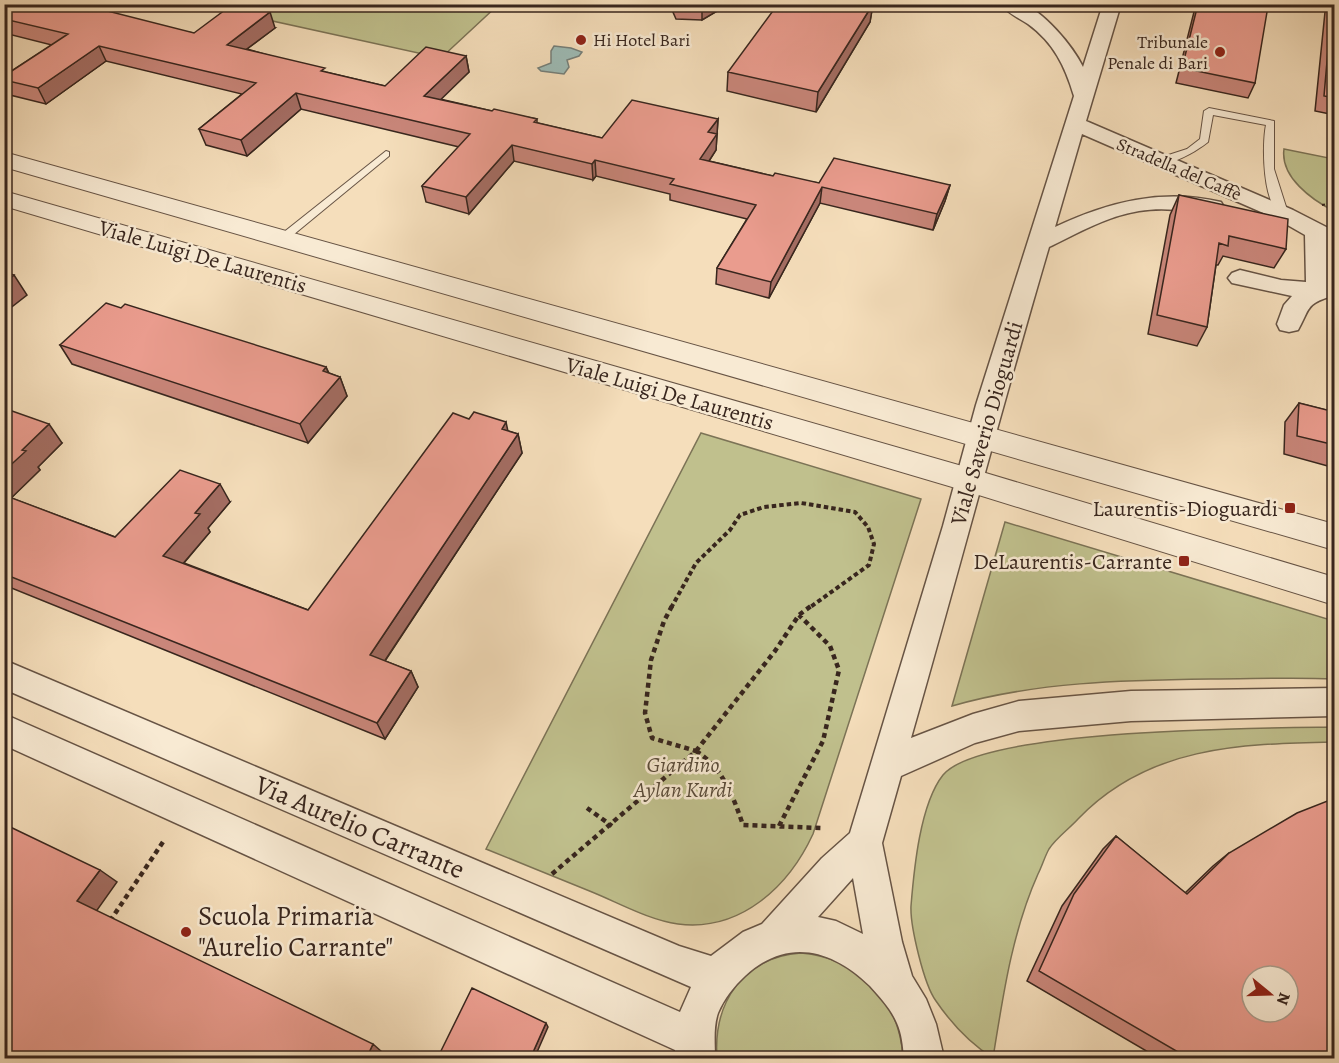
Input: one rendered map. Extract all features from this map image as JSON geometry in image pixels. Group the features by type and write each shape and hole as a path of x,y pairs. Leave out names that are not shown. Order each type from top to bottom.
{"street":[{"path":"1009,4 1046,28 1063,47 1080,81 1084,96"},
{"path":"1054,4 1069,4"},
{"name":"Viale Saverio Dioguardi","path":"895,984 883,942 864,843 982,435 1112,4"},
{"name":"Stradella del Caffè","path":"1076,124 1156,162 1284,213 1325,236 1326,292"},
{"name":"Viale Luigi De Laurentis","path":"4,159 1335,537"},
{"name":"Viale Luigi De Laurentis","path":"4,198 969,480 1335,591"},
{"name":"Stradella del Caffè","path":"1040,242 1105,213 1132,205 1192,204 1284,213"},
{"path":"1240,278 1281,288 1326,292"},
{"path":"1289,324 1296,305 1326,292"},
{"name":"Via Aurelio Carrante","path":"4,674 678,964 717,977"},
{"path":"886,766 919,750 973,729 1019,716 1131,706 1335,702"},
{"path":"4,729 695,1048 701,1006 717,977 743,951 775,937 804,934 835,939 863,954 895,984 917,1025 926,1057"},
{"name":"Viale Saverio Dioguardi","path":"775,937 864,843"}],"lane":[{"path":"1309,4 1335,11"},
{"path":"1156,162 1190,151 1205,140 1209,111 1270,123 1266,144 1271,187 1284,213"},
{"path":"283,238 386,154"}],"path":[{"path":"545,880 697,750 776,651 799,615 869,565 874,544 868,527 855,512 801,503 764,507 740,515 730,530 696,563 664,621 651,660 645,713 652,738 697,750 718,768 734,799 742,825 821,828"},
{"path":"779,826 824,741 839,670 830,646 799,615"},
{"path":"587,808 612,825"},
{"path":"106,927 165,839"}],"green space":[{"path":"276,5 498,5 441,58 259,18"},
{"path":"1284,149 1334,159 1334,211 1307,194 1292,178 1284,159"},
{"name":"Giardino Aylan Kurdi","path":"701,433 921,499 813,834 791,871 760,902 722,921 701,925 678,924 645,915 486,849"},
{"path":"1005,522 1334,621 1334,679 1178,679 1080,684 1015,692 952,706"},
{"path":"1334,727 1334,742 1230,748 1165,763 1134,776 1105,795 1059,837 1046,855 1021,918 993,1058 962,1032 936,1001 931,993 919,955 911,906 916,856 924,819 935,787 943,775 968,759 1011,748 1066,739 1191,730"},
{"path":"801,953 841,963 858,973 872,986 894,1018 903,1058 717,1058 720,1019 736,986 748,973 763,963 781,956"}],"water":[{"path":"554,46 582,52 579,56 567,60 569,67 564,74 541,71 538,68 551,63 551,51"}],"building":[{"path":"4,4 80,4 194,33 236,4 270,12 227,45 325,68 321,71 385,86 426,47 466,56 424,96 537,119 534,122 602,138 632,100 718,119 708,132 717,134 700,159 773,176 775,173 819,183 834,158 950,185 937,214 822,187 771,282 717,268 756,205 670,184 674,179 595,160 592,164 512,145 466,197 422,186 470,134 296,93 241,140 199,129 256,83 99,46 38,88 4,80 4,76 68,34 4,19"},
{"path":"778,4 873,4 818,92 728,72"},
{"name":"Tribunale Penale di Bari","path":"1198,4 1262,4 1268,6 1255,83 1182,68"},
{"path":"1332,4 1335,4 1335,98 1324,96"},
{"path":"1179,195 1288,219 1286,249 1229,236 1228,246 1219,243 1207,327 1157,315"},
{"path":"4,272 14,275 4,283"},
{"path":"106,303 121,308 125,304 326,367 323,371 340,377 300,424 60,345"},
{"path":"1299,403 1335,412 1335,445 1297,436"},
{"path":"12,411 49,424 22,450 26,451 4,471 4,418"},
{"path":"474,412 506,422 502,429 518,434 370,655 411,671 377,723 4,574 4,495 115,537 180,470 220,484 195,513 200,514 163,556 308,610 453,413 469,419"},
{"path":"1335,798 1335,1059 1190,1059 1039,971 1074,894 1116,836 1187,894 1229,853 1297,813"},
{"path":"4,824 100,870 77,901 373,1044 366,1059 4,1059"},
{"path":"472,988 546,1023 530,1059 437,1059"}],"place":[{"name":"Hi Hotel Bari","path":"581,40"},
{"name":"Tribunale Penale di Bari","path":"1220,52"},
{"name":"Laurentis-Dioguardi","path":"1290,508"},
{"name":"DeLaurentis-Carrante","path":"1184,561"},
{"name":"Scuola Primaria \"Aurelio Carrante\"","path":"186,932"}]}
